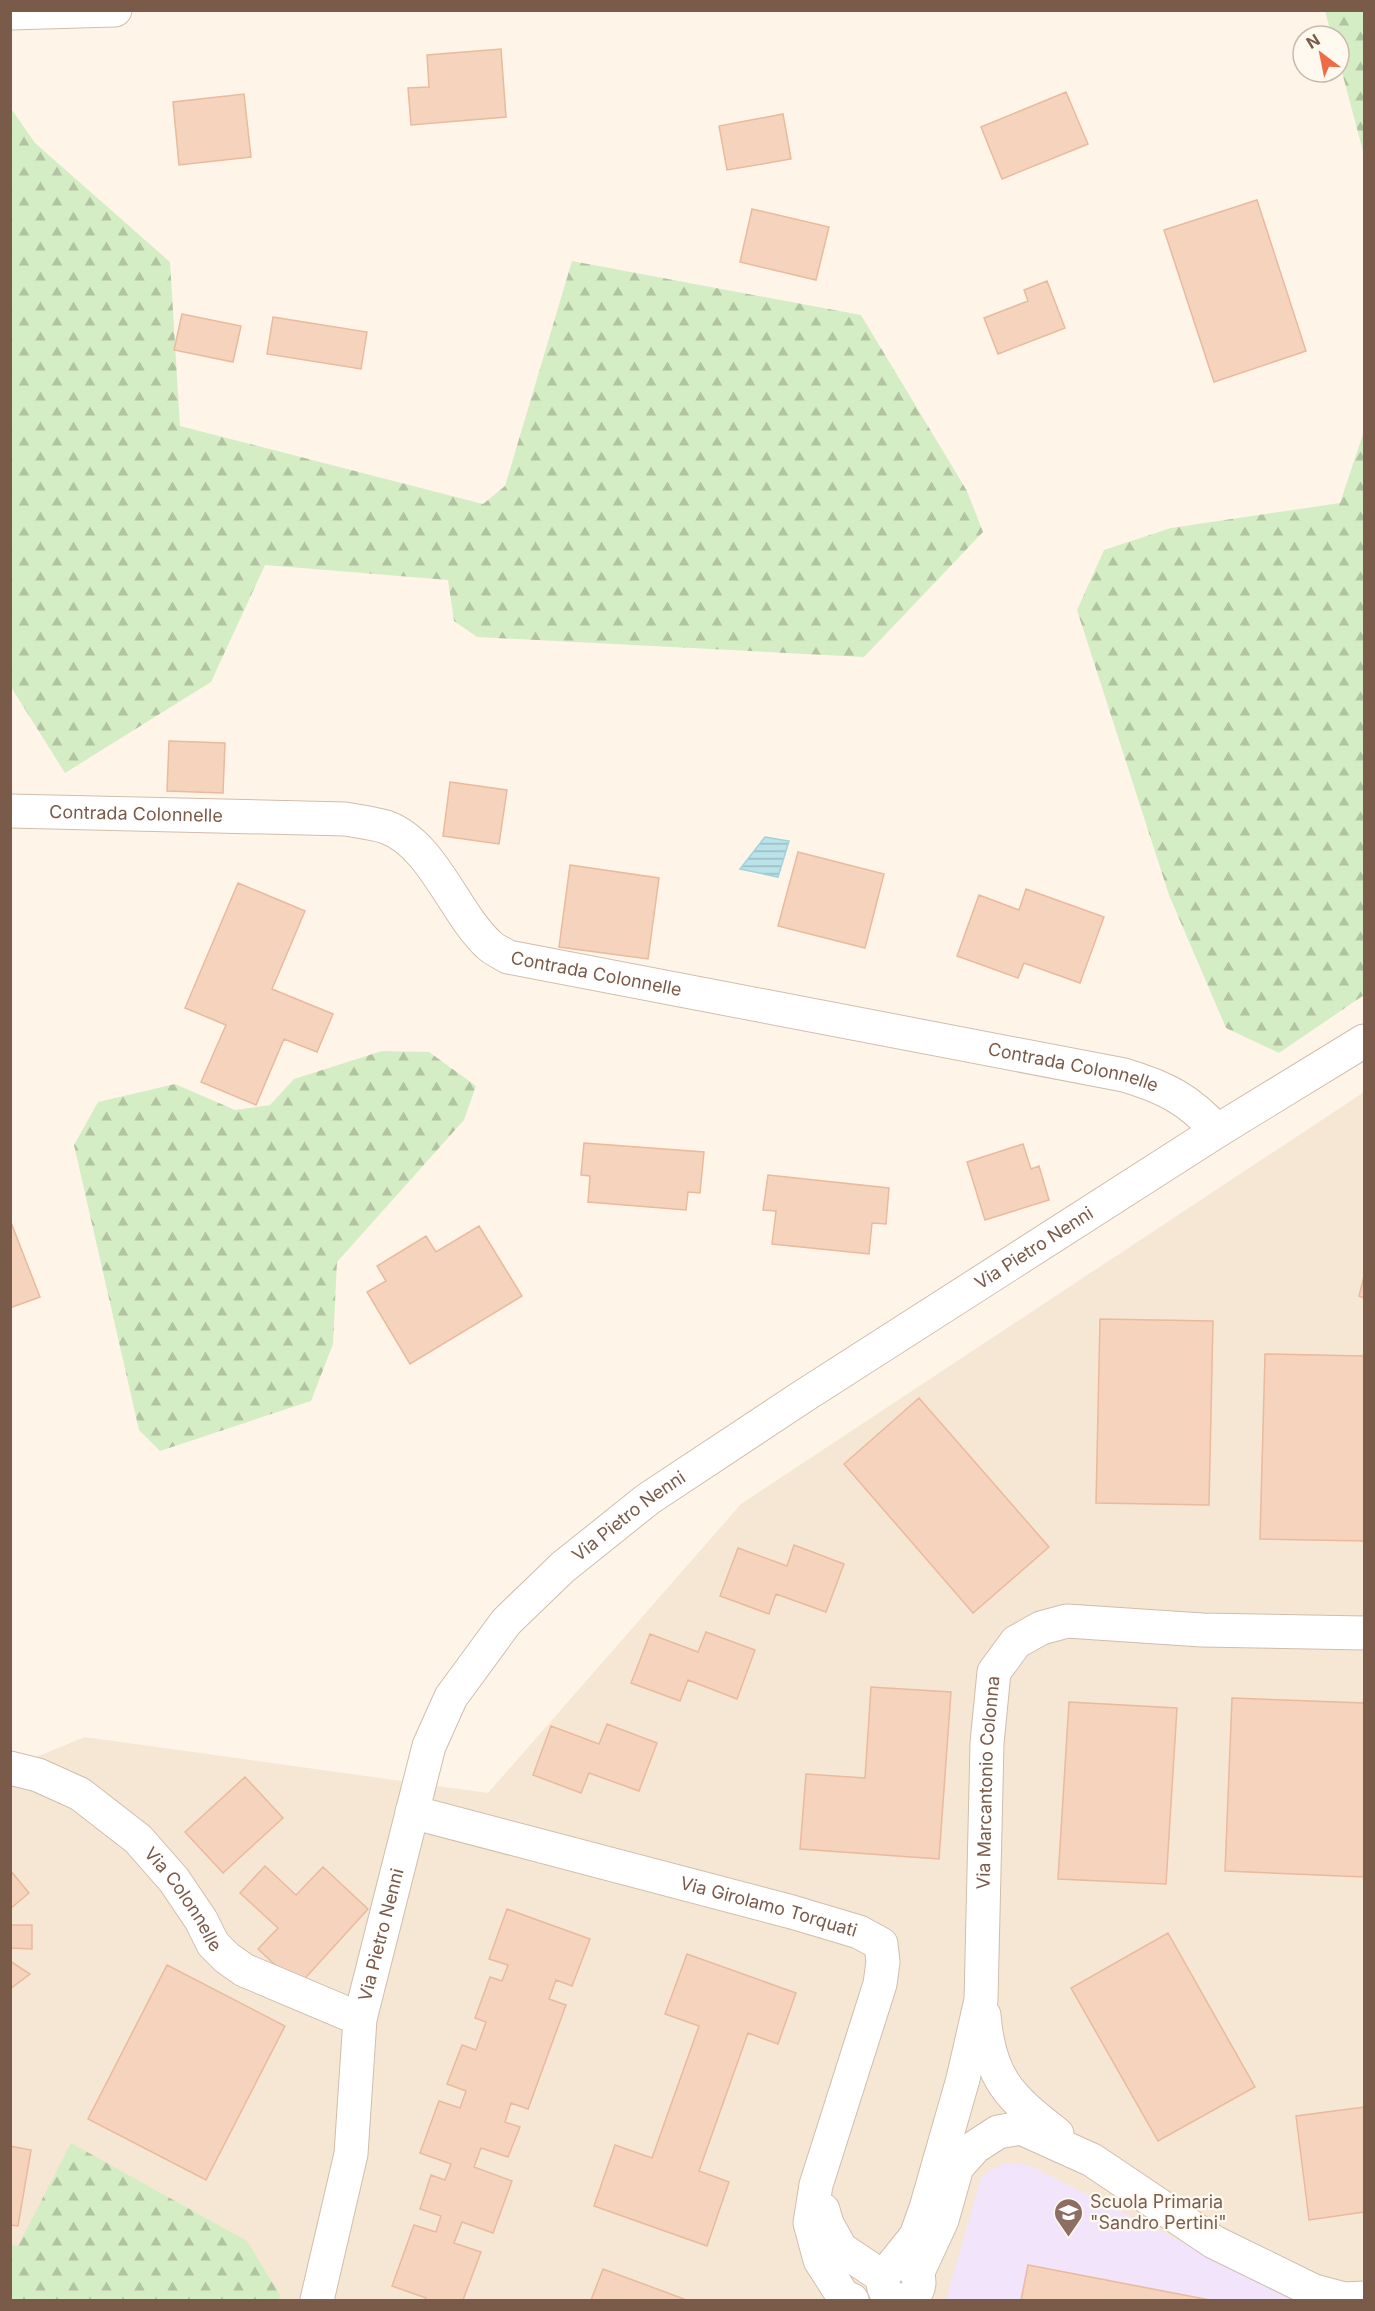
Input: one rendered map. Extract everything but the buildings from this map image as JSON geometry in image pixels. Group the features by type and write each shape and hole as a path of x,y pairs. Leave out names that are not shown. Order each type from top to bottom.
{"street":[{"path":"10,13 115,10"},
{"name":"Contrada Colonnelle","path":"10,811 345,819 388,828 406,839 421,854 476,930 490,946 508,957 1124,1075 1170,1091 1188,1102 1217,1131"},
{"name":"Via Pietro Nenni","path":"317,2301 351,2154 360,2019 429,1746 451,1697 506,1622 563,1567 648,1499 802,1397 1217,1131 1365,1041"},
{"name":"Via Marcantonio Colonna","path":"897,2286 926,2208 963,2079 982,1990 987,1743 994,1672 1016,1642 1041,1628 1066,1621 1203,1630 1365,1633"},
{"name":"Via Colonnelle","path":"10,1768 38,1775 80,1794 138,1839 174,1880 201,1920 213,1944 226,1958 244,1970 360,2019"},
{"name":"Via Girolamo Torquati","path":"411,1812 792,1912 859,1932 881,1944 883,1962 880,1984 816,2185 810,2223 820,2260 843,2296 852,2301"},
{"path":"982,1990 987,2046 1005,2087 1024,2109 1092,2160 1214,2242 1327,2298 1365,2298"},
{"path":"816,2185 827,2224 841,2250 897,2286 942,2220 957,2167 975,2147 990,2137 998,2132 1021,2128 1092,2160"}],"shaded area":[{"path":"1364,1092 1364,2300 11,2300 11,1767 85,1737 488,1793 741,1504"},
{"name":"Scuola Primaria \"Sandro Pertini\"","path":"1016,2163 1030,2166 1296,2299 946,2300 981,2178 990,2170 1004,2164"}],"green space":[{"path":"1325,11 1364,11 1364,155 1345,84 1351,84 1351,24 1329,24"},
{"path":"10,107 35,143 170,262 180,426 483,504 505,486 572,261 861,315 967,491 983,532 864,657 477,637 454,621 448,580 265,565 211,682 65,773 11,687"},
{"path":"1364,431 1364,995 1279,1053 1226,1028 1169,895 1077,610 1104,550 1171,528 1340,503"},
{"path":"382,1051 429,1052 476,1086 464,1120 337,1262 333,1344 311,1401 160,1451 139,1430 74,1145 98,1102 175,1084 235,1110 270,1105 294,1079"},
{"path":"71,2143 247,2241 280,2295 279,2300 11,2300 11,2244 18,2246"}],"water":[{"path":"765,837 789,841 778,877 740,869"}],"place":[{"name":"Scuola Primaria \"Sandro Pertini\"","path":"1069,2238"}]}
